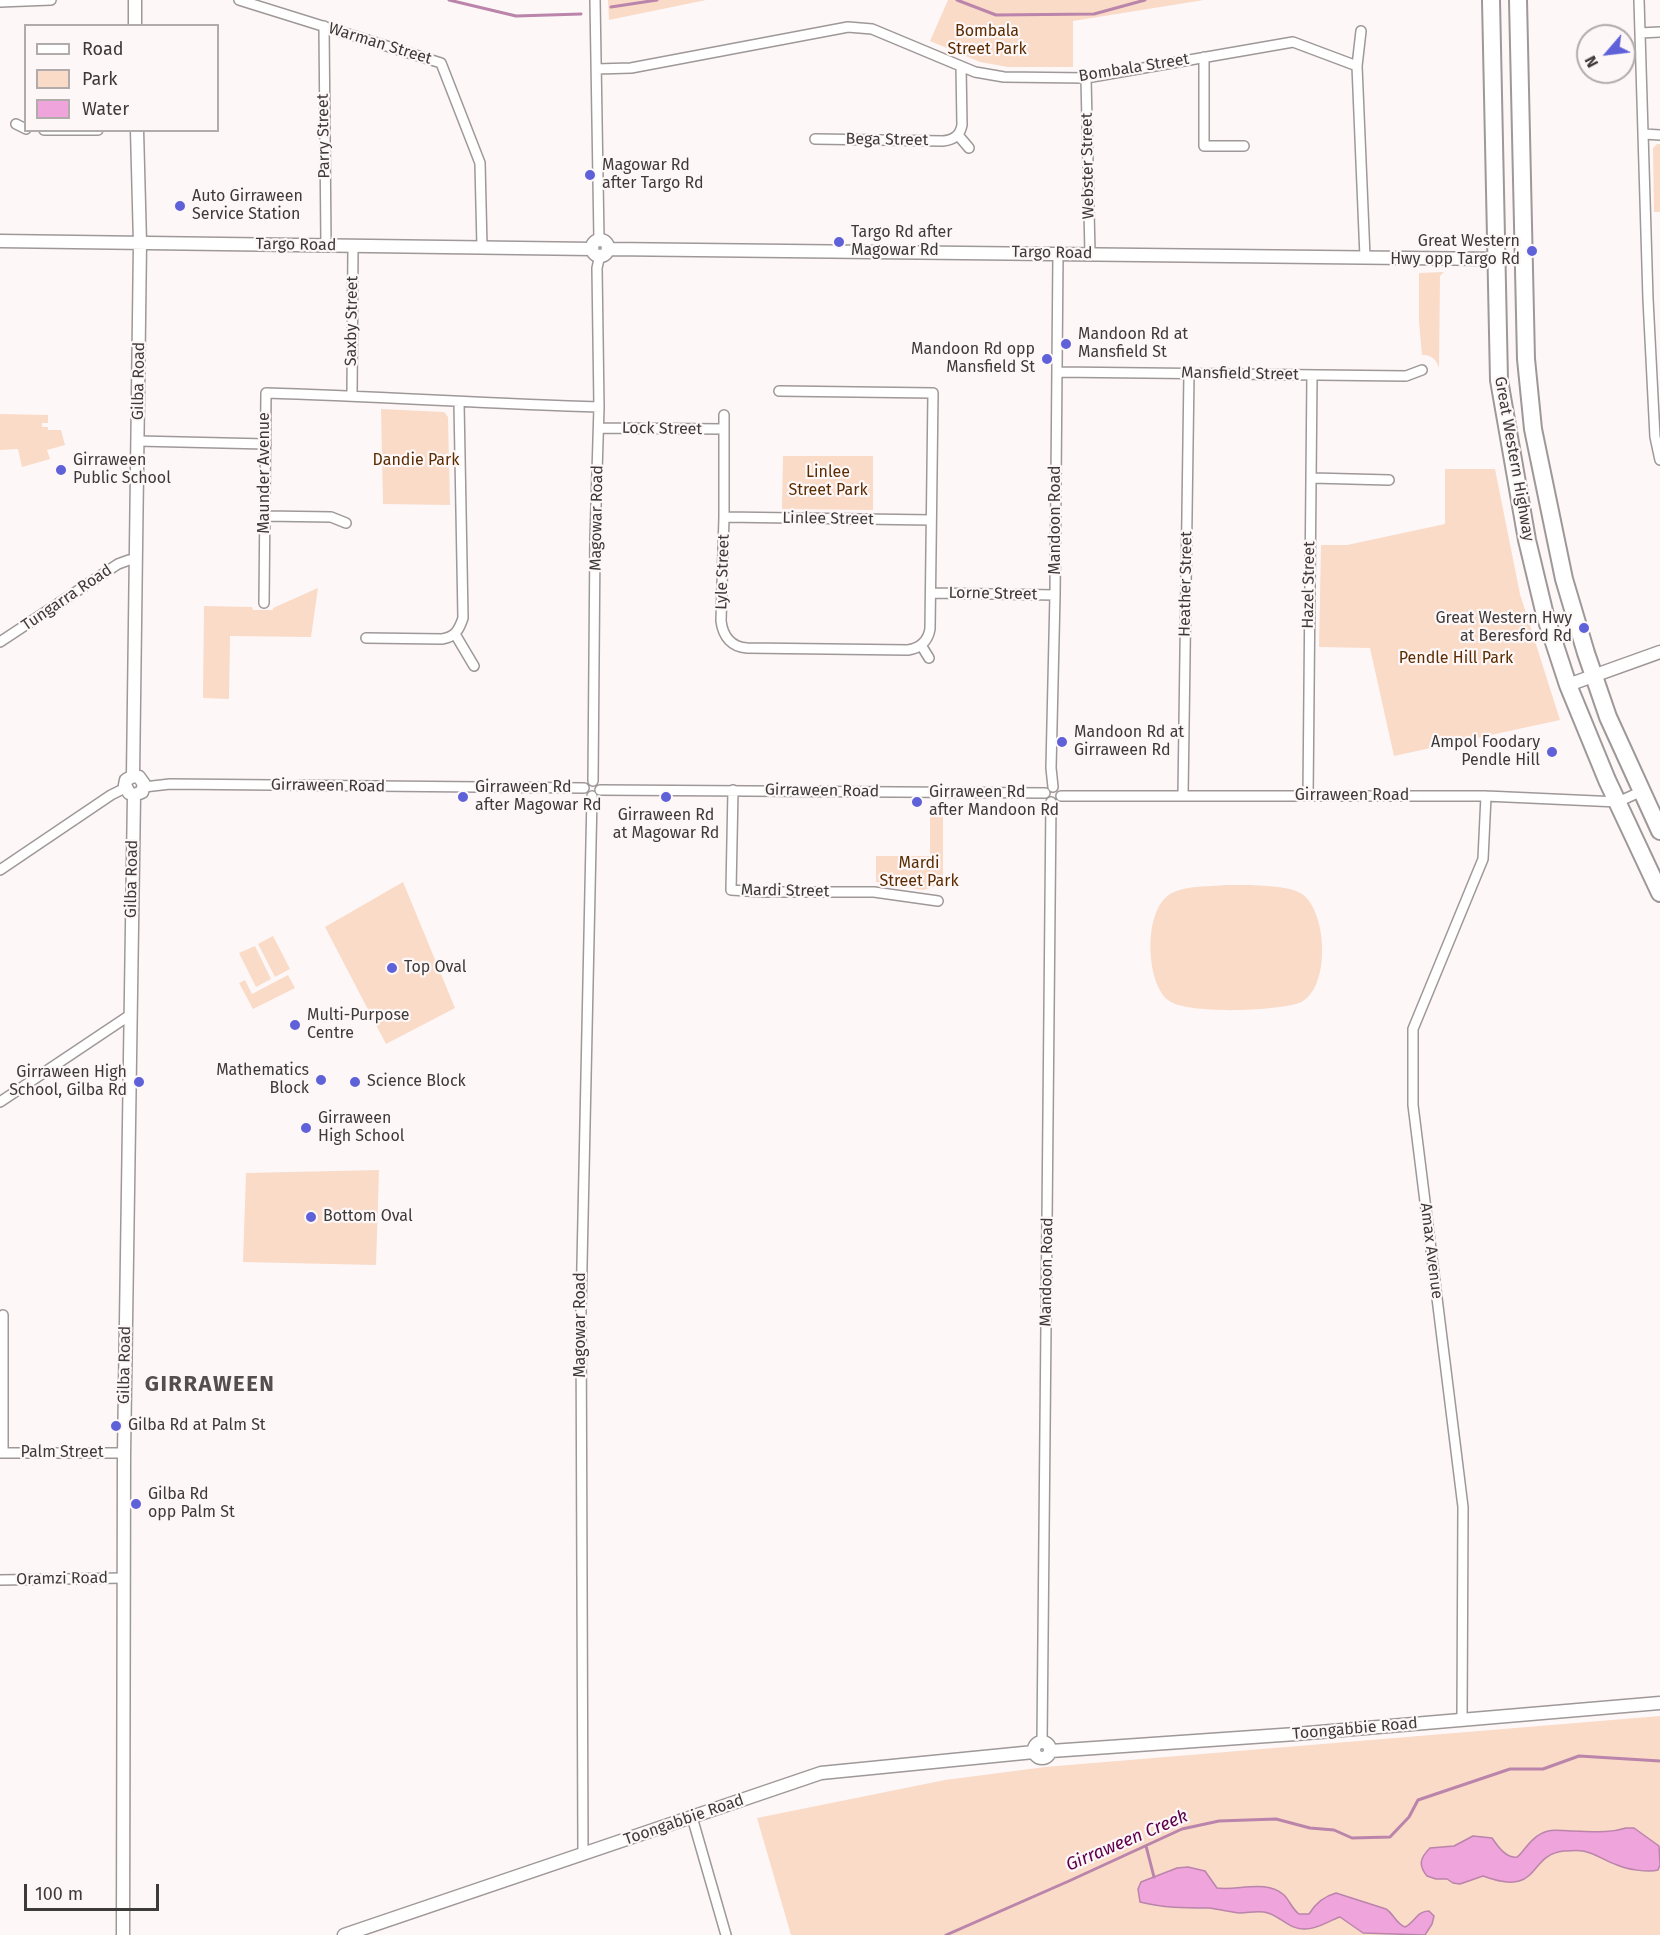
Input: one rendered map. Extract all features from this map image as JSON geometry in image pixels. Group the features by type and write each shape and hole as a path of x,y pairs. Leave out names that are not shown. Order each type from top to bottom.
{"highway":[{"name":"Great Western Highway","path":"1491,0 1498,356 1503,407 1534,570 1545,615 1584,727 1660,893"},
{"name":"Great Western Highway","path":"1518,0 1526,359 1533,429 1564,579 1594,676 1608,717 1660,831"}],"street":[{"path":"0,2 51,0"},
{"path":"135,0 135,24"},
{"name":"Warman Street","path":"239,0 441,63 480,163 482,247"},
{"name":"Magowar Road","path":"592,781 599,428 597,268 600,248 595,0"},
{"path":"1639,0 1648,299 1655,437 1660,460"},
{"name":"Parry Street","path":"324,26 326,245"},
{"name":"Bombala Street","path":"596,69 631,68 848,27 879,32 975,72 1004,77 1086,78 1293,42 1357,66"},
{"path":"1361,31 1357,66 1365,257"},
{"path":"1640,33 1660,32"},
{"path":"1204,57 1204,146 1244,147"},
{"path":"961,66 962,124 958,135 969,148"},
{"name":"Webster Street","path":"1086,78 1090,254"},
{"path":"16,124 24,128"},
{"name":"Gilba Road","path":"123,1935 124,1453 135,790 126,780 133,776 140,243 137,132"},
{"path":"1644,134 1660,135"},
{"name":"Bega Street","path":"815,139 943,141 958,135"},
{"name":"Targo Road","path":"0,241 1496,259"},
{"name":"Saxby Street","path":"352,396 353,246"},
{"name":"Mandoon Road","path":"1053,787 1051,768 1058,254"},
{"name":"Mansfield Street","path":"1057,372 1406,376 1422,370"},
{"name":"Heather Street","path":"1183,795 1189,374"},
{"name":"Hazel Street","path":"1308,796 1312,375"},
{"path":"779,391 933,393 931,593 929,634 921,645 929,658"},
{"name":"Maunder Avenue","path":"264,603 266,393 459,403 599,407"},
{"path":"366,638 442,639 455,634 460,628 463,618 459,403"},
{"name":"Lyle Street","path":"724,415 721,621 726,637 735,645 747,648 908,650 921,645"},
{"name":"Lock Street","path":"599,428 724,429"},
{"path":"138,441 266,444"},
{"path":"1312,478 1389,480"},
{"path":"265,516 331,517 346,522"},
{"name":"Linlee Street","path":"724,517 931,520"},
{"name":"Tungarra Road","path":"0,642 118,564 126,560 136,560"},
{"name":"Lorne Street","path":"931,593 1055,595"},
{"path":"455,634 474,666"},
{"path":"1568,685 1660,652"},
{"path":"592,781 598,784 600,790 598,794 592,796 585,793 584,788 588,782 592,781"},
{"name":"Girraween Road","path":"0,870 110,796 171,784 584,788"},
{"path":"1053,787 1059,789 1060,796 1057,801 1051,802 1046,798 1045,793 1048,788 1053,787"},
{"name":"Girraween Road","path":"600,790 1045,793"},
{"name":"Mardi Street","path":"733,790 731,890 874,892 938,901"},
{"name":"Girraween Road","path":"1060,796 1485,796 1618,802 1642,791"},
{"name":"Magowar Road","path":"583,1854 581,1311 592,796"},
{"name":"Amax Avenue","path":"1462,1719 1463,1507 1413,1105 1413,1029 1483,859 1485,796"},
{"name":"Mandoon Road","path":"1042,1748 1051,802"},
{"path":"0,1102 130,1015"},
{"path":"1,1453 3,1315"},
{"name":"Palm Street","path":"1,1453 124,1453"},
{"name":"Oramzi Road","path":"0,1580 124,1578"},
{"name":"Toongabbie Road","path":"344,1935 821,1773 1042,1748 1296,1734 1660,1703"},
{"path":"692,1817 726,1935"}],"green space":[{"path":"608,0 706,0 609,20"},
{"name":"Bombala Street Park","path":"948,0 1204,0 1073,21 1073,67 1008,67 980,62 930,41"},
{"path":"1660,144 1660,212 1654,212 1653,148"},
{"path":"1444,272 1440,276 1439,368 1433,358 1422,355 1419,273"},
{"name":"Dandie Park","path":"381,409 444,412 448,417 450,505 383,504"},
{"path":"0,414 48,415 48,423 42,423 42,427 48,427 48,430 61,430 65,445 47,450 50,459 22,467 18,449 0,450"},
{"name":"Linlee Street Park","path":"783,456 873,456 873,510 782,509"},
{"name":"Pendle Hill Park","path":"1445,469 1495,469 1520,594 1560,720 1394,756 1370,648 1319,647 1321,545 1347,545 1445,524"},
{"path":"318,588 311,637 230,636 229,699 203,698 204,606 273,610"},
{"name":"Mardi Street Park","path":"930,807 943,807 943,884 923,890 876,882 876,856 930,856"},
{"name":"Top Oval","path":"403,882 455,1008 386,1044 325,927"},
{"path":"1226,885 1287,888 1302,894 1311,903 1321,933 1321,968 1317,983 1309,996 1299,1003 1253,1010 1212,1010 1178,1005 1168,1000 1160,991 1155,978 1150,945 1156,913 1163,901 1178,890"},
{"path":"273,936 290,969 275,977 258,944"},
{"path":"255,946 271,979 256,987 239,953"},
{"path":"288,975 295,988 253,1009 239,983 245,980 252,994"},
{"name":"Bottom Oval","path":"379,1170 376,1265 243,1262 246,1173"},
{"path":"1660,1716 1660,1935 791,1935 757,1818 945,1780 1045,1767"}],"water":[{"path":"1634,1828 1659,1846 1658,1870 1631,1869 1587,1852 1564,1851 1552,1854 1525,1879 1515,1882 1483,1876 1460,1884 1427,1876 1421,1865 1422,1858 1430,1848 1454,1846 1473,1836 1492,1838 1506,1854 1517,1857 1532,1840 1548,1831 1605,1832"},
{"path":"1188,1867 1205,1871 1217,1888 1260,1887 1277,1890 1299,1914 1309,1914 1321,1901 1336,1893 1386,1909 1399,1924 1405,1927 1425,1911 1429,1911 1434,1916 1425,1935 1363,1933 1340,1917 1314,1928 1300,1929 1265,1912 1240,1913 1208,1908 1166,1907 1140,1902 1138,1889 1141,1882 1177,1868"}],"waterway":[{"path":"449,0 516,16 581,14"},
{"path":"611,7 657,0"},
{"path":"957,0 996,15 1094,14 1145,0"},
{"name":"Girraween Creek","path":"946,1935 1182,1829 1219,1821 1276,1819 1310,1828 1334,1830 1352,1838 1390,1837 1409,1817 1418,1800 1510,1769 1543,1769 1579,1756 1660,1761"},
{"path":"1146,1846 1154,1877"}],"place":[{"name":"Magowar Rd after Targo Rd","path":"590,175"},
{"name":"Auto Girraween Service Station","path":"180,206"},
{"name":"Targo Rd after Magowar Rd","path":"839,242"},
{"name":"Great Western Hwy opp Targo Rd","path":"1532,251"},
{"name":"Mandoon Rd at Mansfield St","path":"1066,344"},
{"name":"Mandoon Rd opp Mansfield St","path":"1047,359"},
{"name":"Girraween Public School","path":"61,470"},
{"name":"Great Western Hwy at Beresford Rd","path":"1584,628"},
{"name":"Mandoon Rd at Girraween Rd","path":"1062,742"},
{"name":"Ampol Foodary Pendle Hill","path":"1552,752"},
{"name":"Girraween Rd after Magowar Rd","path":"463,797"},
{"name":"Girraween Rd at Magowar Rd","path":"666,797"},
{"name":"Girraween Rd after Mandoon Rd","path":"917,802"},
{"name":"Top Oval","path":"392,968"},
{"name":"Multi-Purpose Centre","path":"295,1025"},
{"name":"Mathematics Block","path":"321,1080"},
{"name":"Girraween High School, Gilba Rd","path":"139,1082"},
{"name":"Science Block","path":"355,1082"},
{"name":"Girraween High School","path":"306,1128"},
{"name":"Bottom Oval","path":"311,1217"},
{"name":"Gilba Rd at Palm St","path":"116,1426"},
{"name":"Gilba Rd opp Palm St","path":"136,1504"}],"district":[{"name":"GIRRAWEEN","path":"210,1385"}]}
